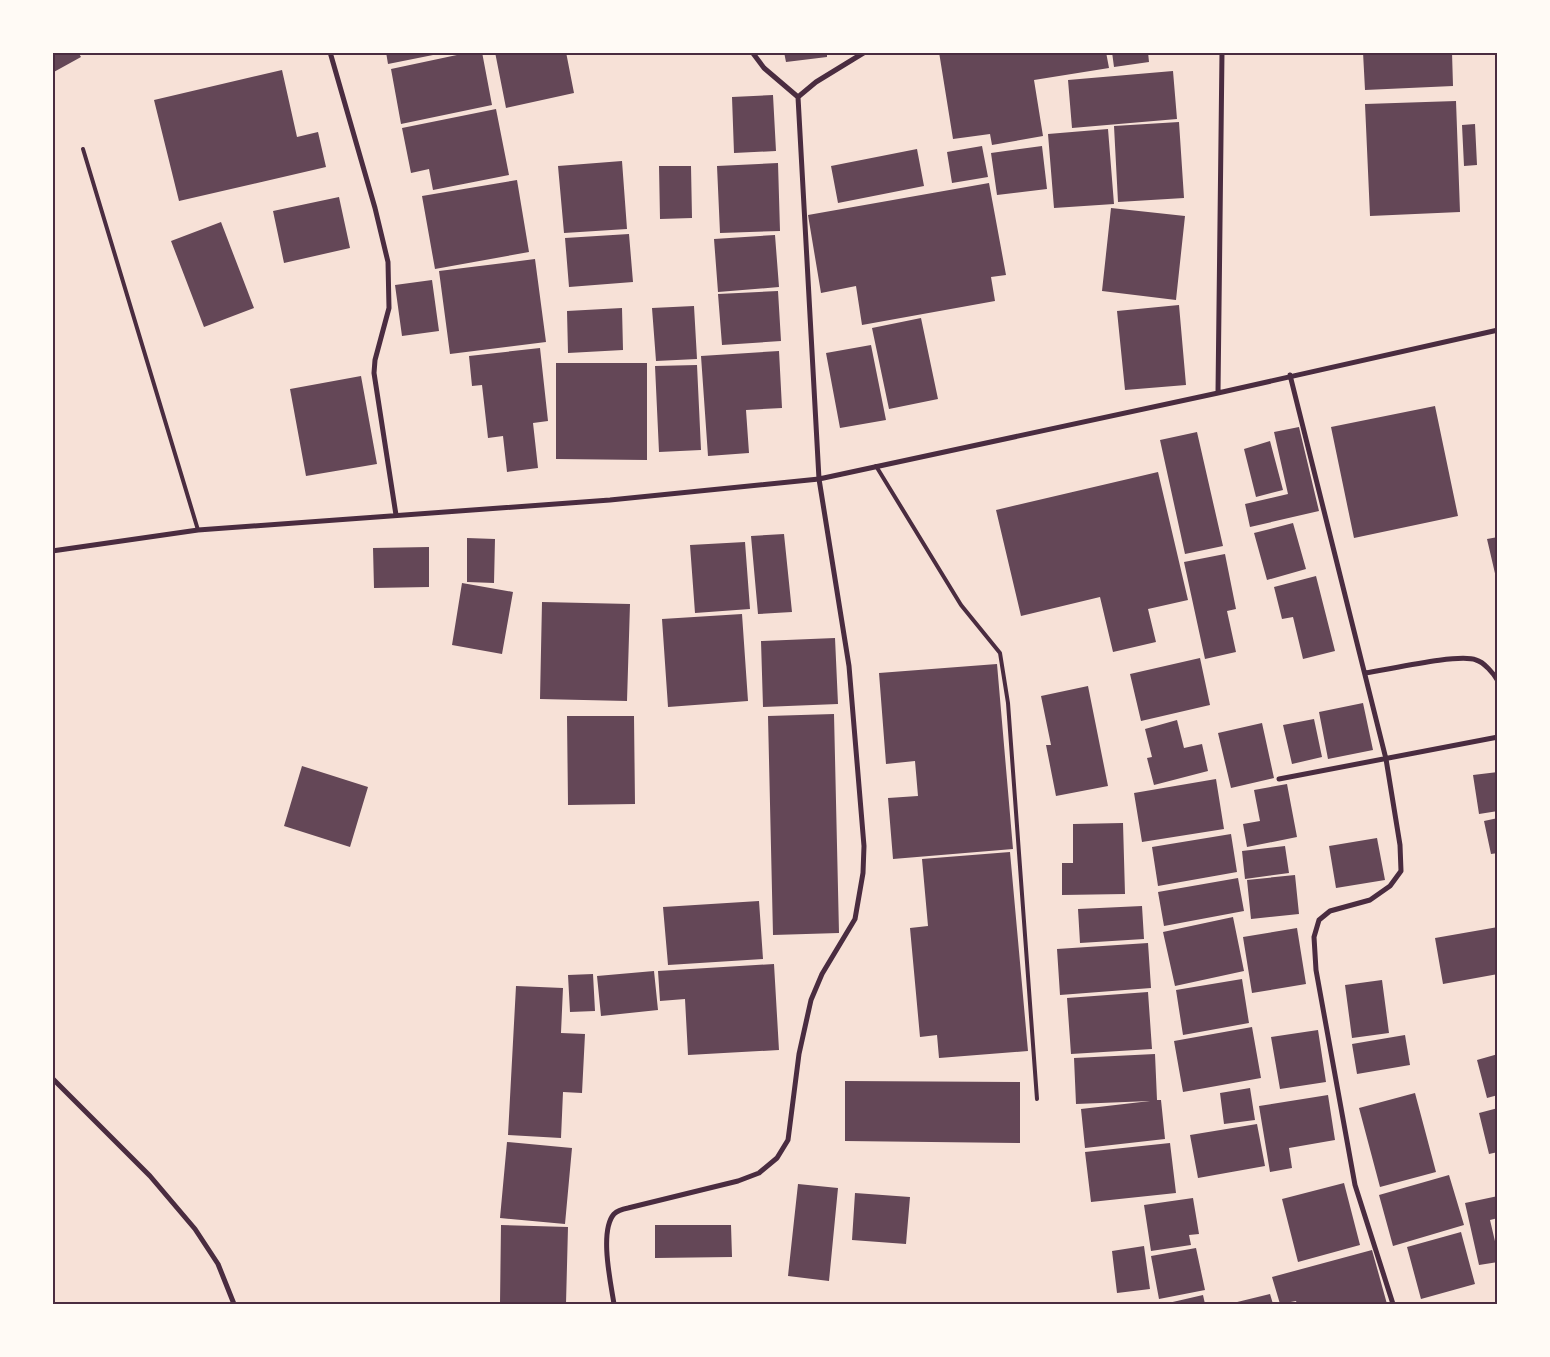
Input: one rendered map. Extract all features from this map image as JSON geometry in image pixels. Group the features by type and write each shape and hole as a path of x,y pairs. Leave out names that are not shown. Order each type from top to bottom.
{"street":[{"path":"330,52 376,208 388,262 389,308 374,373 396,514"},
{"path":"614,1304 607,1246 608,1232 613,1215 619,1210 738,1181 759,1173 777,1158 788,1140 800,1054 811,1000 822,974 855,919 863,872 864,846 848,666 818,479 798,97 764,68 752,52"},
{"path":"798,97 816,82 865,52"},
{"path":"1218,393 1222,52"},
{"path":"52,551 198,530 396,514 610,500 818,479 1218,393 1290,375 1498,330"},
{"path":"1290,375 1386,759 1400,845 1400,871 1390,886 1370,900 1330,910 1319,920 1314,938 1316,970 1355,1185 1393,1304"},
{"path":"1365,673 1458,658 1477,660 1498,681"},
{"path":"1279,779 1498,737"},
{"path":"52,1078 150,1176 195,1229 218,1264 234,1304"}],"lane":[{"path":"83,149 198,530"},
{"path":"876,466 961,605 1000,653 1009,712 1037,1100"}],"building":[{"path":"52,52 78,52 81,57 52,73"},
{"path":"386,52 442,52 443,53 388,64"},
{"path":"471,52 482,52 492,105 401,124 391,69"},
{"path":"495,52 566,52 574,93 506,108"},
{"path":"784,52 827,52 827,57 786,62"},
{"path":"939,52 1106,52 1109,68 1034,80 1043,136 992,145 990,134 953,139"},
{"path":"1112,52 1148,52 1149,62 1114,67"},
{"path":"1363,52 1452,52 1453,86 1365,90"},
{"path":"282,70 297,137 318,132 326,167 179,201 154,100"},
{"path":"1173,71 1177,119 1072,128 1068,80"},
{"path":"773,95 776,151 734,153 732,97"},
{"path":"1456,101 1460,212 1370,216 1365,104"},
{"path":"496,109 509,175 433,190 429,169 411,173 402,128"},
{"path":"1179,122 1184,198 1118,202 1114,126"},
{"path":"1475,124 1477,165 1464,166 1462,125"},
{"path":"1108,129 1114,204 1054,208 1048,134"},
{"path":"982,146 988,177 952,183 947,152"},
{"path":"1042,146 1047,189 997,195 991,153"},
{"path":"917,149 924,186 838,203 831,166"},
{"path":"622,161 627,229 564,233 558,166"},
{"path":"778,163 780,231 720,233 717,166"},
{"path":"659,166 691,166 692,218 660,219"},
{"path":"517,180 529,252 435,269 422,196"},
{"path":"989,183 1006,275 991,277 995,301 862,325 856,286 821,293 808,215"},
{"path":"339,197 350,248 284,263 273,211"},
{"path":"1111,208 1185,216 1176,300 1102,291"},
{"path":"221,222 254,308 204,327 171,241"},
{"path":"629,234 633,282 569,287 565,238"},
{"path":"775,235 779,287 718,292 714,239"},
{"path":"535,259 546,342 450,354 439,271"},
{"path":"432,280 439,331 402,336 395,285"},
{"path":"778,291 781,341 722,345 718,294"},
{"path":"1179,305 1186,385 1125,390 1117,311"},
{"path":"694,306 697,359 656,361 652,308"},
{"path":"622,308 623,350 568,353 567,311"},
{"path":"921,318 938,399 889,409 872,328"},
{"path":"871,345 886,420 840,428 826,353"},
{"path":"540,348 548,421 533,423 538,468 507,472 503,436 488,438 482,385 472,386 469,356"},
{"path":"779,351 782,408 746,410 749,453 708,456 701,356"},
{"path":"556,363 647,363 647,460 556,459"},
{"path":"697,365 701,450 659,452 655,366"},
{"path":"361,376 377,464 306,476 290,389"},
{"path":"1435,406 1458,516 1354,538 1331,427"},
{"path":"1299,427 1319,511 1250,527 1245,504 1288,494 1274,432"},
{"path":"1197,432 1223,546 1185,554 1160,440"},
{"path":"1270,441 1283,490 1256,497 1244,449"},
{"path":"1158,472 1188,600 1148,609 1156,642 1113,652 1100,597 1021,616 996,510"},
{"path":"1293,523 1306,569 1267,580 1254,533"},
{"path":"784,534 792,612 758,614 751,536"},
{"path":"1498,537 1498,582 1497,582 1487,539"},
{"path":"467,538 495,539 494,583 467,582"},
{"path":"745,542 750,609 695,613 690,545"},
{"path":"429,547 429,587 374,588 373,548"},
{"path":"1225,554 1236,609 1227,611 1236,652 1205,659 1184,562"},
{"path":"1316,576 1335,651 1303,659 1293,617 1282,619 1274,587"},
{"path":"462,583 513,592 502,654 452,645"},
{"path":"542,602 630,604 627,701 540,699"},
{"path":"742,614 748,701 668,707 662,619"},
{"path":"835,638 838,704 763,707 761,641"},
{"path":"1200,658 1210,705 1141,721 1130,674"},
{"path":"997,664 1013,849 893,859 888,798 918,796 915,761 886,764 879,673"},
{"path":"1088,686 1108,786 1056,796 1046,745 1051,745 1041,696"},
{"path":"1363,703 1373,750 1328,759 1319,712"},
{"path":"834,714 839,933 773,935 768,716"},
{"path":"567,716 634,716 635,804 568,805"},
{"path":"1314,719 1322,757 1292,764 1283,725"},
{"path":"1177,720 1184,748 1202,744 1208,771 1154,785 1147,758 1152,757 1145,729"},
{"path":"1262,723 1274,778 1231,788 1218,733"},
{"path":"302,766 368,787 350,847 284,826"},
{"path":"1498,772 1498,811 1479,814 1473,775"},
{"path":"1216,779 1224,829 1142,842 1134,793"},
{"path":"1287,784 1297,837 1247,847 1243,824 1260,821 1254,790"},
{"path":"1498,818 1498,853 1491,854 1484,821"},
{"path":"1123,823 1125,894 1062,895 1062,863 1073,863 1073,824"},
{"path":"1231,834 1237,872 1158,886 1152,847"},
{"path":"1377,838 1385,880 1336,888 1329,846"},
{"path":"1285,846 1289,873 1245,879 1242,851"},
{"path":"1010,852 1028,1051 939,1058 937,1035 920,1037 910,928 928,926 922,859"},
{"path":"1295,875 1299,914 1251,919 1247,880"},
{"path":"1238,878 1244,911 1164,926 1158,892"},
{"path":"759,901 763,959 668,965 663,907"},
{"path":"1142,906 1144,939 1080,943 1078,909"},
{"path":"1233,917 1244,971 1175,986 1163,932"},
{"path":"1498,927 1498,974 1443,984 1435,938"},
{"path":"1297,928 1306,984 1252,993 1243,937"},
{"path":"1148,943 1151,988 1060,995 1057,949"},
{"path":"774,964 779,1050 688,1055 685,999 660,1001 658,971"},
{"path":"654,971 658,1010 601,1016 597,976"},
{"path":"593,974 595,1011 570,1012 568,975"},
{"path":"1242,979 1249,1023 1183,1035 1176,990"},
{"path":"1382,980 1389,1033 1352,1038 1345,985"},
{"path":"516,986 563,988 561,1033 585,1034 582,1093 563,1092 561,1138 508,1135"},
{"path":"1148,992 1152,1049 1071,1054 1067,998"},
{"path":"1252,1027 1261,1078 1183,1092 1174,1041"},
{"path":"1318,1030 1326,1082 1280,1089 1271,1037"},
{"path":"1405,1035 1410,1065 1357,1074 1352,1044"},
{"path":"1155,1054 1157,1100 1161,1100 1165,1139 1085,1148 1081,1109 1150,1101 1076,1104 1074,1058"},
{"path":"1498,1054 1498,1095 1487,1098 1477,1060"},
{"path":"845,1081 1020,1082 1020,1143 845,1141"},
{"path":"1250,1088 1255,1120 1224,1124 1220,1093"},
{"path":"1415,1093 1436,1172 1380,1187 1359,1108"},
{"path":"1328,1095 1335,1140 1289,1148 1292,1168 1270,1172 1259,1106"},
{"path":"1498,1108 1498,1152 1489,1154 1479,1113"},
{"path":"1257,1124 1265,1166 1198,1178 1190,1135"},
{"path":"507,1142 572,1148 565,1224 500,1218"},
{"path":"1170,1143 1176,1193 1091,1202 1085,1152"},
{"path":"1449,1175 1464,1225 1393,1246 1379,1195"},
{"path":"1344,1183 1360,1245 1298,1262 1282,1199"},
{"path":"798,1184 838,1188 829,1281 788,1276"},
{"path":"855,1193 910,1197 906,1244 852,1240"},
{"path":"1498,1196 1498,1218 1490,1220 1498,1262 1479,1265 1465,1203"},
{"path":"1193,1198 1199,1234 1189,1235 1191,1245 1151,1251 1144,1205"},
{"path":"501,1225 568,1227 566,1304 500,1304"},
{"path":"655,1225 731,1225 732,1257 655,1258"},
{"path":"1461,1232 1475,1284 1421,1299 1407,1247"},
{"path":"1144,1246 1150,1289 1117,1293 1112,1251"},
{"path":"1196,1248 1205,1290 1159,1299 1151,1256"},
{"path":"1372,1250 1387,1304 1297,1304 1296,1301 1280,1304 1272,1277"},
{"path":"1270,1294 1273,1304 1229,1304"},
{"path":"1203,1295 1205,1304 1164,1304"}]}
